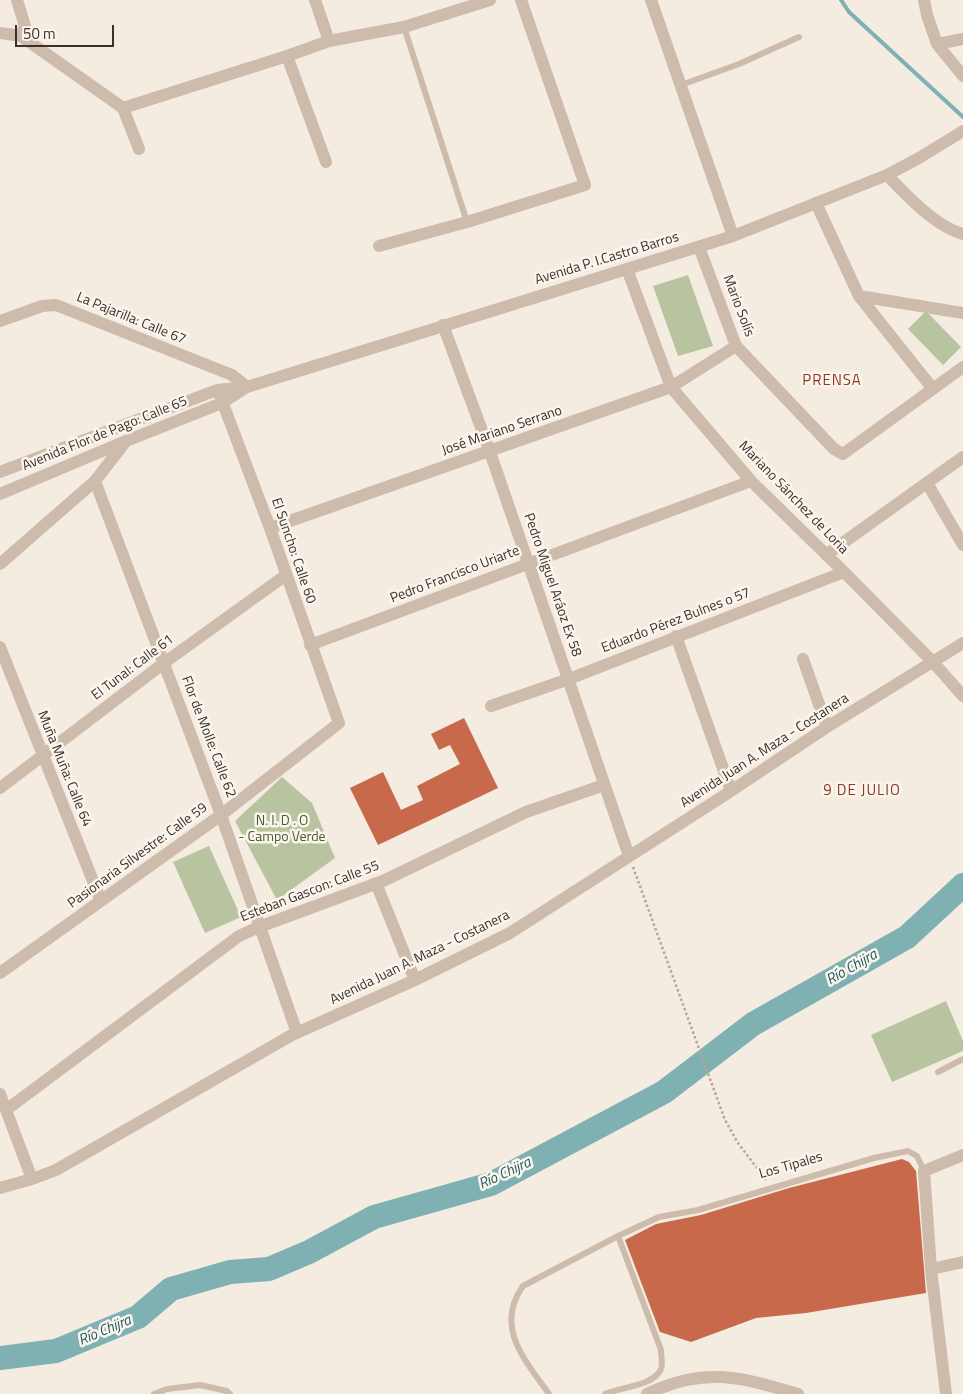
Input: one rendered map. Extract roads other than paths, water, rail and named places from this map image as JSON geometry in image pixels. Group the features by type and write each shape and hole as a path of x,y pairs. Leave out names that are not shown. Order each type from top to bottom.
{"street":[{"path":"17,0 25,26 21,36"},
{"path":"315,0 329,41"},
{"path":"123,108 329,41 404,27 490,0"},
{"path":"379,246 467,222 585,185 521,0"},
{"path":"651,0 733,236"},
{"path":"924,0 926,15 937,44 963,76"},
{"path":"0,33 21,36 123,108 139,149"},
{"path":"937,44 963,39"},
{"path":"287,56 326,162"},
{"name":"Avenida P. I.Castro Barros","path":"217,390 248,387 733,236 887,175 961,132"},
{"path":"887,175 929,215 963,234"},
{"path":"816,203 859,296 933,389 963,367"},
{"name":"Mario Solís","path":"699,247 736,346 834,449 843,454 933,389"},
{"name":"Mariano Sánchez de Loria","path":"627,269 671,387 751,481 933,662 963,696"},
{"path":"859,296 963,313"},
{"name":"La Pajarilla: Calle 67","path":"0,321 42,306 56,306 232,375 248,387"},
{"name":"Pedro Miguel Aráoz Ex 58","path":"443,325 529,563 629,856"},
{"name":"José Mariano Serrano","path":"270,528 671,387 736,346"},
{"name":"Avenida P. I.Castro Barros","path":"222,403 248,387"},
{"name":"El Suncho: Calle 60","path":"217,390 270,528 310,646 339,723"},
{"name":"Avenida Flor de Pago: Calle 65","path":"0,472 217,390"},
{"name":"Avenida Flor de Pago: Calle 65","path":"0,494 222,403"},
{"path":"0,564 95,480 126,441"},
{"path":"826,554 963,457"},
{"name":"Flor de Molle: Calle 62","path":"95,480 221,815 297,1034"},
{"name":"Pedro Francisco Uriarte","path":"310,646 751,481"},
{"path":"927,483 963,545"},
{"name":"Eduardo Pérez Bulnes o 57","path":"491,706 569,679 844,572"},
{"name":"El Tunal: Calle 61","path":"0,788 164,663 286,575"},
{"path":"676,636 731,791"},
{"name":"Avenida Juan A. Maza - Costanera","path":"0,1188 56,1170 297,1034 415,980 510,933 827,727 963,643"},
{"name":"Muña Muña: Calle 64","path":"0,647 101,901"},
{"path":"803,659 827,727"},
{"name":"Pasionaria Silvestre: Calle 59","path":"0,974 221,815 339,723"},
{"name":"Esteban Gascon: Calle 55","path":"6,1110 239,936 376,883 526,812 604,785"},
{"path":"376,883 415,980"},
{"path":"0,1094 32,1179"},
{"path":"946,1394 931,1269 924,1171 963,1155"},
{"path":"931,1269 963,1262"},
{"path":"647,1394 690,1378 715,1376 756,1382 798,1394"}],"lane":[{"path":"404,27 467,222"},
{"path":"681,86 740,64 799,37"},
{"path":"938,1072 963,1059"},
{"name":"Los Tipales","path":"549,1394 518,1351 514,1340 511,1311 515,1298 523,1286 642,1224 659,1218 698,1210 874,1158 908,1151 917,1156 924,1171"},
{"path":"605,1394 616,1389 650,1381 656,1377 662,1368 660,1350 618,1236"},
{"path":"154,1394 167,1389 200,1385 227,1391 230,1394"}],"waterway":[{"path":"841,0 849,12 963,117"},
{"name":"Río Chijra","path":"0,1358 56,1351 138,1317 171,1289 230,1272 269,1269 309,1252 374,1217 491,1184 664,1092 753,1024 907,937 963,885"}],"district":[{"name":"PRENSA","path":"832,381"},
{"name":"9 DE JULIO","path":"862,791"}],"park label":[{"name":"N. I. D . O - Campo Verde","path":"282,830"}]}
